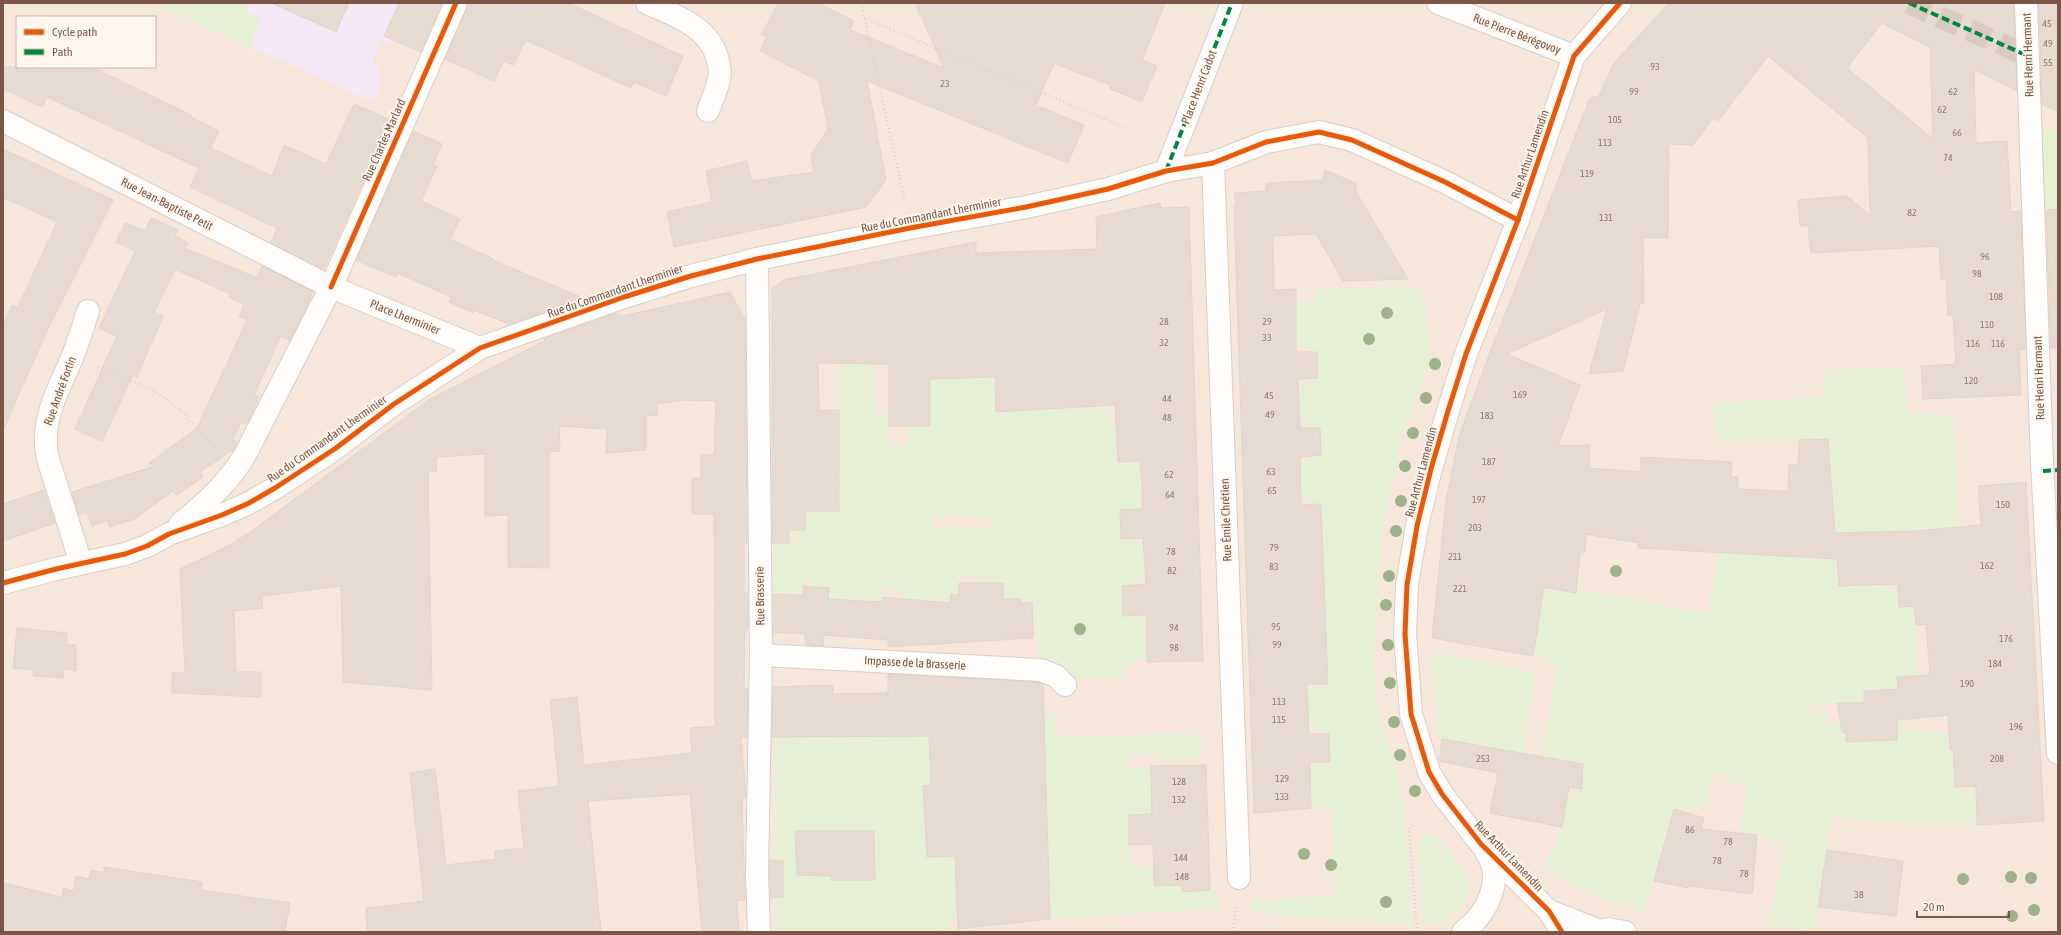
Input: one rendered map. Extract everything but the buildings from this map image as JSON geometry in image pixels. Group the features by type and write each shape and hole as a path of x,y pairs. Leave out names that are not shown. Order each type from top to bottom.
{"street":[{"name":"Rue Charles Marlard","path":"169,534 202,506 231,476 245,455 331,287 456,3"},
{"path":"647,3 686,21 701,31 711,44 716,54 720,70 720,78 708,111"},
{"name":"Place Henri Cadot","path":"1166,172 1232,3"},
{"name":"Rue Pierre Bérégovoy","path":"1438,3 1574,56"},
{"name":"Rue Arthur Lamendin","path":"1562,932 1549,911 1481,844 1442,794 1429,772 1411,714 1405,634 1407,585 1417,526 1430,469 1466,354 1518,220 1574,56 1620,3"},
{"name":"Rue Henri Hermant","path":"2026,3 2050,471 2058,753"},
{"name":"Rue Jean-Baptiste Petit","path":"3,121 331,287"},
{"name":"Rue du Commandant Lherminier","path":"3,583 125,554 147,546 169,534 222,515 275,488 336,448 394,404 480,348 624,297 690,276 757,260 910,228 1026,207 1108,189 1166,172 1213,163 1266,142 1319,132 1352,140 1445,182 1518,220"},
{"name":"Rue Émile Chrétien","path":"1213,163 1239,878"},
{"name":"Rue Brasserie","path":"757,260 760,655 757,874 759,932"},
{"name":"Place Lherminier","path":"331,287 480,348"},
{"name":"Rue André Fortin","path":"82,563 45,447 48,416 73,356 88,311"},
{"name":"Impasse de la Brasserie","path":"760,655 1041,670 1056,676 1065,685"},
{"path":"1463,932 1474,924 1484,912 1491,893 1494,877 1491,859 1481,844"},
{"name":"Rue Arthur Lamendin","path":"1549,911 1599,932"},
{"path":"1599,932 1608,929 1625,932"}],"path":[{"path":"861,3 910,228"},
{"path":"864,18 1128,129"},
{"path":"73,356 112,371 159,394 180,410 218,451 231,476"},
{"path":"1413,825 1408,829 1417,932"}],"shaded area":[{"path":"3,3 2058,3 2058,932 3,932"},
{"path":"154,3 445,3 423,52 395,41 393,44 383,40 373,60 383,79 373,102"}],"green space":[{"path":"154,3 248,3 245,11 258,18 259,23 249,47"},
{"path":"2058,131 2058,209 2044,210 2038,132"},
{"path":"1418,286 1424,297 1431,358 1402,438 1385,515 1377,593 1374,670 1378,708 1403,795 1413,925 1251,913 1253,901 1336,895 1332,810 1311,805 1310,768 1330,761 1329,734 1308,727 1307,691 1328,684 1324,577 1303,574 1302,538 1323,531 1321,504 1300,498 1300,462 1321,455 1320,428 1299,423 1298,386 1318,378 1317,352 1296,345 1296,302 1315,301 1315,289"},
{"path":"930,329 994,377 996,412 1104,406 1117,432 1118,462 1141,461 1142,509 1120,510 1121,539 1143,543 1145,579 1122,586 1123,616 1145,615 1147,658 1125,663 1125,677 1071,678 1039,663 1036,623 1032,623 1032,602 1021,603 1020,599 1003,599 990,583 979,583 979,577 960,576 959,595 951,594 950,603 903,599 903,590 883,588 882,602 815,610 828,595 829,589 816,587 817,583 803,582 803,590 809,591 809,595 773,594 773,543 799,542 799,529 806,527 806,511 839,510 840,358 874,364 874,414 889,413 889,445 908,445 908,426 930,426","holes":["947,515 967,515 967,518 992,518 992,528 932,529 933,518 947,518"]},
{"path":"1902,367 1908,412 1953,416 1959,527 1876,533 1837,561 1839,585 1868,585 1898,590 1899,607 1914,606 1918,675 1897,677 1898,689 1864,702 1807,704 1806,711 1827,711 1828,723 1841,723 1846,733 1847,742 1863,741 1863,735 1881,741 1897,740 1897,720 1903,718 1905,731 1949,732 1950,749 1953,749 1955,787 1976,793 1977,825 1929,824 1831,818 1815,930 1767,925 1786,845 1740,827 1747,785 1730,782 1725,773 1712,772 1706,806 1693,810 1684,807 1673,849 1663,847 1644,912 1590,894 1545,868 1562,827 1567,801 1582,789 1583,764 1541,756 1558,668 1546,665 1546,659 1533,656 1545,588 1576,593 1576,589 1708,614 1719,553 1727,553 1728,537 1746,554 1761,555 1763,530 1835,532 1828,439 1719,441 1712,404 1823,396 1824,370"},
{"path":"1431,651 1536,673 1523,753 1438,738"},
{"path":"1044,713 1055,713 1056,737 1187,733 1195,735 1201,742 1202,758 1158,761 1158,753 1127,755 1128,768 1149,768 1151,773 1152,814 1129,815 1131,866 1153,867 1154,886 1182,885 1182,892 1211,890 1218,896 1222,908 1050,919"},
{"path":"929,736 931,785 923,786 927,857 955,856 957,917 949,918 950,930 930,932 776,932 775,898 783,897 783,861 775,861 775,737"},
{"path":"1426,833 1438,837 1443,843 1466,872 1469,885 1463,903 1457,910 1441,921 1423,925 1418,838"}],"tunnel":[{"path":"1909,3 2028,56"}],"marked path":[{"path":"1166,171 1232,3"},
{"path":"1909,3 2028,56"},
{"path":"2043,471 2058,470"}],"cycle path":[{"path":"331,287 456,3"},
{"path":"1562,932 1549,911 1481,844 1442,794 1429,772 1411,714 1405,634 1407,585 1417,526 1431,469 1448,411 1466,354 1518,220 1574,56 1620,3"},
{"path":"3,583 56,569 125,554 147,546 169,534 222,515 249,503 275,488 336,448 394,404 480,348 624,297 691,276 757,259 910,228 1026,207 1108,189 1166,171 1213,163 1266,142 1319,132 1352,140 1445,182 1518,220"}]}
